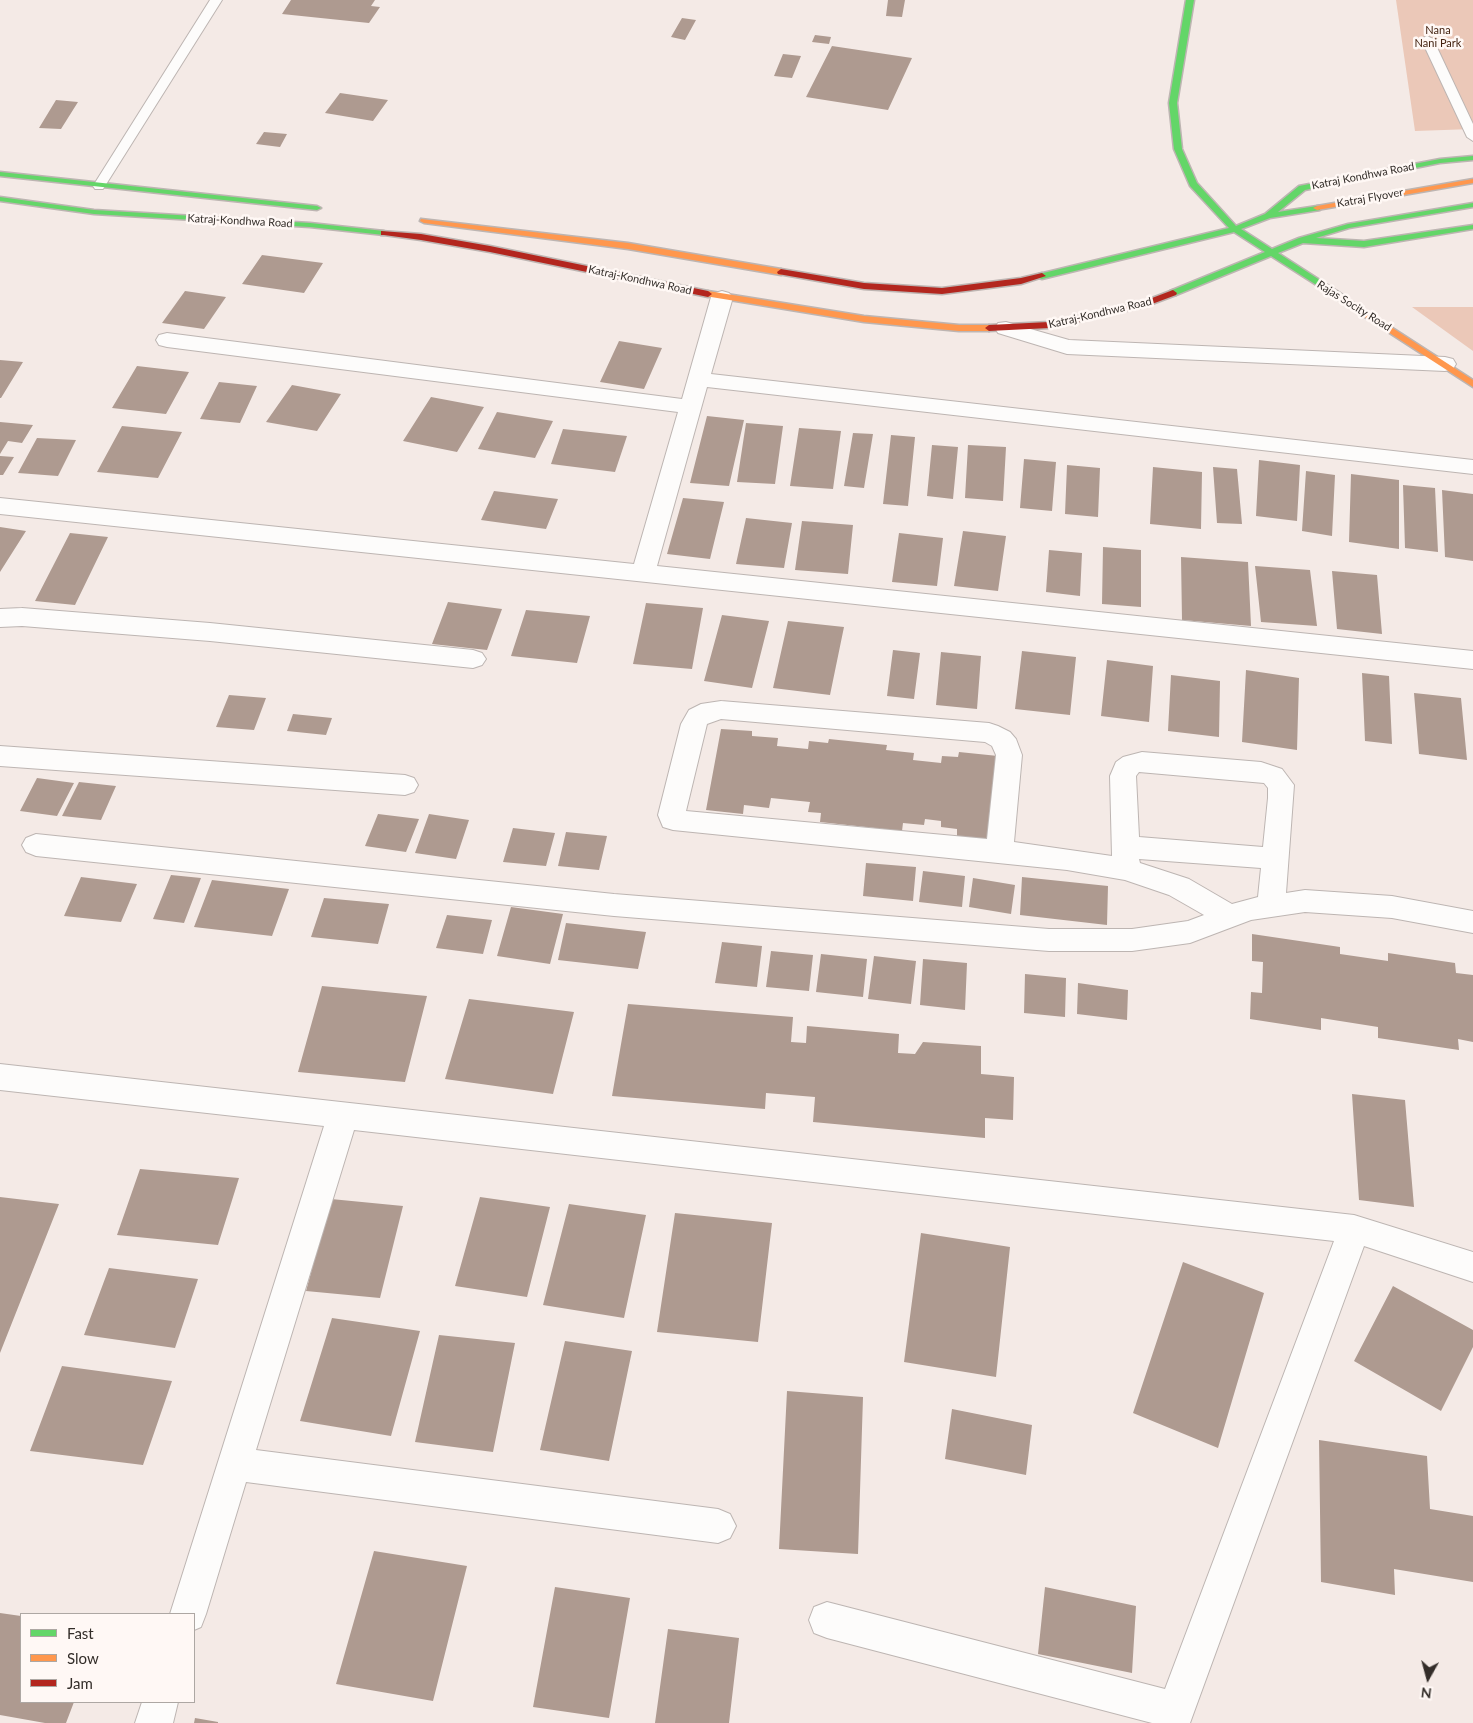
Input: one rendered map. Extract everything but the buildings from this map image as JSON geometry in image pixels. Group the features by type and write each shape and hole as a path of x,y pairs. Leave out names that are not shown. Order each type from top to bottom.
{"main road":[{"name":"Rajas Socity Road","path":"1190,0 1173,103 1178,149 1193,184 1235,229 1473,384"},
{"name":"Katraj Kondhwa Road","path":"1235,229 1268,216 1302,188 1440,161 1473,158"},
{"name":"Katraj-Kondhwa Road","path":"0,174 329,210"},
{"name":"Katraj Flyover","path":"1268,216 1329,204 1473,181"},
{"name":"Katraj-Kondhwa Road","path":"0,198 94,212 310,225 421,238 490,249 722,297 864,319 959,328 1006,328 1049,325 1141,305 1272,254"},
{"name":"Katraj Flyover","path":"1302,240 1348,226 1473,205"},
{"path":"415,220 628,246 864,286 942,291 1020,281 1235,229"},
{"path":"1272,254 1302,240 1364,244 1473,227"}],"street":[{"path":"643,573 722,297"},
{"path":"1006,328 1067,347 1445,364"},
{"path":"167,340 691,407"},
{"path":"699,379 1473,467"},
{"path":"0,506 1473,660"},
{"path":"0,618 22,617 200,632 474,659"},
{"path":"1000,851 1009,754 1007,746 1001,739 989,733 721,710 710,711 698,717 694,724 671,815 674,820 1067,859 1276,859"},
{"path":"0,756 405,785"},
{"path":"1126,858 1123,776 1125,769 1132,764 1142,762 1252,771 1273,776 1280,785 1281,798 1271,905"},
{"path":"36,845 614,904 1049,940 1132,940 1190,932 1248,909 1305,901 1392,907 1473,922"},
{"path":"1126,858 1230,916"},
{"path":"0,1077 1354,1229 1473,1267"},
{"path":"188,1613 344,1116"},
{"path":"827,1620 1174,1716 1354,1229"},
{"path":"236,1464 718,1526"},
{"path":"154,1723 160,1703"}],"lane":[{"path":"99,186 216,0"},
{"path":"1428,39 1473,137"}],"green space":[{"name":"Nana Nani Park","path":"1396,0 1473,0 1473,129 1415,131"},
{"path":"1412,307 1473,307 1473,351"}],"traffic: fast":[{"path":"1190,0 1173,103 1178,149 1193,184 1235,229 1340,297"},
{"path":"1268,216 1302,188 1440,161 1473,158"},
{"path":"0,174 317,208"},
{"path":"0,199 94,212 310,225 384,233"},
{"path":"1173,293 1302,240 1348,226 1473,205"},
{"path":"1042,276 1235,229 1268,216 1317,208"},
{"path":"1302,240 1364,244 1473,227"}],"traffic: slow":[{"path":"1317,208 1473,181"},
{"path":"424,221 628,246 781,272"},
{"path":"708,294 864,319 959,328 989,328"},
{"path":"1340,297 1473,384"}],"traffic: jam":[{"path":"384,233 421,237 490,249 708,294"},
{"path":"781,272 864,286 942,291 1021,281 1042,276"},
{"path":"989,328 1049,325 1141,305 1173,293"}]}
